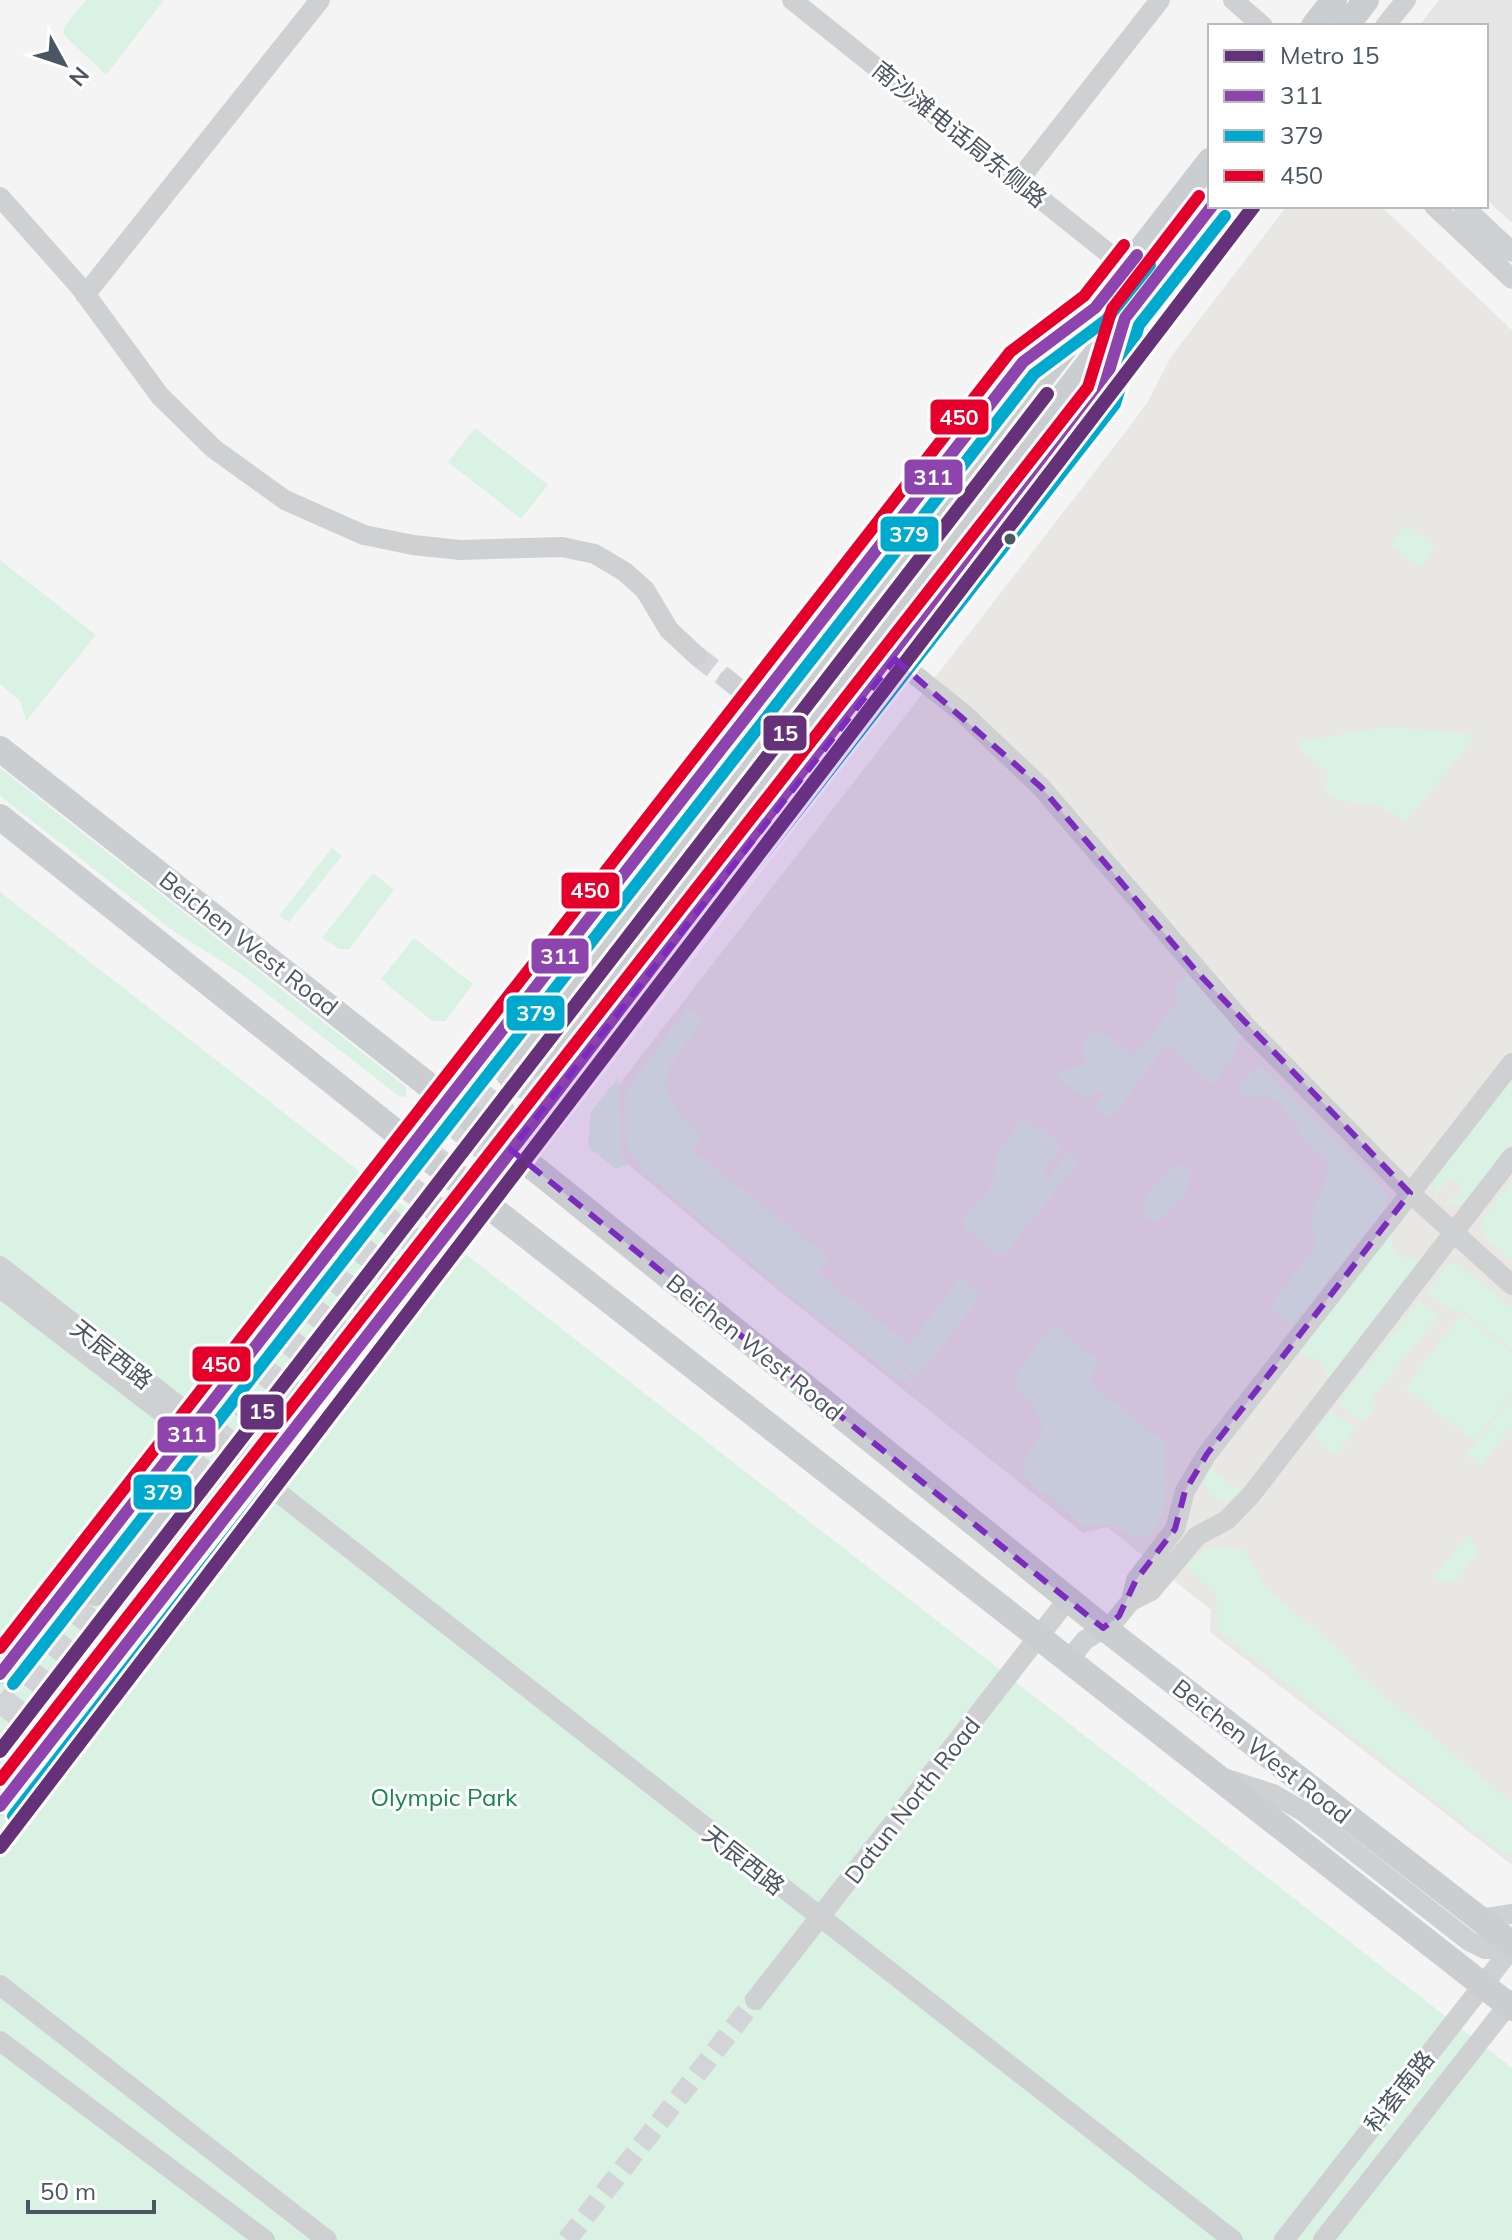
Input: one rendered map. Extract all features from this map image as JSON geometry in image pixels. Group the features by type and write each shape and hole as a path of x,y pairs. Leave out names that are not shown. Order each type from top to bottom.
{"main road":[{"path":"1316,24 1334,0"},
{"path":"1348,24 1366,0"},
{"path":"517,1054 1208,164"},
{"path":"517,1054 1125,318 1210,208"},
{"name":"Beichen West Road","path":"0,749 511,1150 1103,1628 1512,1947"},
{"name":"Beichen West Road","path":"0,817 476,1196 1511,2004"},
{"path":"106,1601 173,1515"}],"street":[{"path":"85,295 320,0"},
{"name":"南沙滩电话局东侧路","path":"792,0 815,7 1018,181 1127,268"},
{"path":"1018,181 1160,0"},
{"path":"1219,0 1246,24"},
{"path":"1233,0 1261,24"},
{"path":"1249,0 1276,24"},
{"path":"1387,24 1406,0"},
{"path":"0,197 85,295 160,396 214,449 285,500 364,535 413,545 460,550 562,547 595,554 645,590 669,630 697,656"},
{"path":"1436,208 1512,279"},
{"path":"1465,208 1512,252"},
{"path":"556,1093 533,1095 498,1068 517,1054 759,705 1023,362 1095,308"},
{"path":"0,1806 1102,394 1125,318"},
{"path":"895,659 964,714 1041,787 1197,972 1410,1193 1512,1285"},
{"path":"728,680 759,705"},
{"path":"0,1674 448,1101 517,1054"},
{"path":"1068,1661 1085,1640 1113,1623 1131,1601 1136,1580 1175,1529 1183,1500 1207,1454 1512,1063"},
{"path":"1131,1601 1147,1595 1197,1536 1216,1528 1251,1495 1512,1157"},
{"name":"天辰西路","path":"0,1266 193,1428"},
{"name":"天辰西路","path":"0,1288 257,1476 819,1919 1228,2236"},
{"path":"156,1475 189,1485 209,1500 222,1521"},
{"path":"1183,1500 1196,1517 1216,1528"},
{"name":"Datun North Road","path":"755,2000 1068,1599"},
{"path":"1212,1773 1273,1794 1304,1812 1469,1941 1485,1949 1512,1947"},
{"path":"1480,1919 1512,1914"},
{"name":"科荟南路","path":"1463,2008 1512,1947"},
{"path":"1463,2008 1512,1976"},
{"path":"0,1985 327,2240"},
{"name":"科荟南路","path":"1323,2240 1511,2004"},
{"name":"科荟南路","path":"1284,2240 1465,2005 1463,2008"},
{"path":"0,2041 265,2240"}],"highlighted area":[{"path":"895,659 1041,787 1197,972 1410,1193 1207,1454 1185,1491 1175,1529 1136,1580 1119,1616 1103,1628 511,1150"}],"shaded area":[{"path":"1439,0 1512,0 1512,223 1488,201 1488,24 1421,24"},
{"path":"1285,208 1383,208 1512,330 1512,1865 1210,1632 1211,1610 1107,1527 1083,1533 767,1281 622,1159 617,1087 1124,434 1147,403 1172,355"}],"green space":[{"path":"86,0 164,0 106,75 63,34 65,26"},
{"path":"475,428 548,485 521,519 448,462"},
{"path":"1406,525 1435,547 1420,567 1391,545"},
{"path":"0,560 96,635 26,721 20,701 0,684"},
{"path":"1389,727 1476,735 1407,821 1376,804 1338,801 1325,792 1328,772 1301,750 1302,741"},
{"path":"0,768 406,1087 406,1097 399,1096 240,973 175,932 0,796"},
{"path":"332,848 342,856 289,922 279,916"},
{"path":"373,873 394,890 349,949 339,949 322,938"},
{"name":"Olympic Park","path":"0,892 1512,2068 1512,2240 0,2240"},
{"path":"414,938 473,984 445,1021 432,1021 381,979"},
{"path":"1189,976 1229,1016 1240,1035 1233,1056 1212,1085 1167,1044 1110,1119 1094,1107 1104,1095 1098,1090 1088,1101 1056,1076 1061,1071 1087,1065 1081,1045 1094,1027 1135,1056 1177,1002 1177,983"},
{"path":"688,1008 703,1021 670,1068 666,1091 672,1104 702,1135 693,1151 829,1258 818,1273 907,1343 894,1361 912,1377 906,1384 784,1291 643,1170 626,1144 625,1092"},
{"path":"1259,1065 1383,1188 1387,1197 1386,1207 1291,1326 1272,1310 1316,1245 1310,1214 1329,1173 1326,1157 1303,1140 1281,1105 1267,1097 1246,1099 1238,1093 1242,1082"},
{"path":"618,1078 622,1159 629,1164 616,1169 588,1147 591,1112"},
{"path":"1512,1078 1512,1142 1463,1203 1444,1205 1460,1194 1459,1182 1446,1179 1435,1198 1434,1179"},
{"path":"1022,1119 1035,1130 1039,1126 1062,1145 1043,1175 1047,1179 1070,1152 1080,1161 1006,1253 1000,1256 963,1227 962,1221 991,1187 999,1150"},
{"path":"1182,1165 1192,1173 1185,1195 1160,1221 1146,1219 1145,1203 1153,1186 1167,1172"},
{"path":"1512,1180 1512,1261 1488,1240 1479,1225"},
{"path":"1390,1234 1394,1251 1399,1257 1423,1259 1329,1380 1320,1360 1296,1354"},
{"path":"1449,1263 1457,1264 1512,1308 1512,1349 1463,1311 1450,1310 1427,1291"},
{"path":"961,1278 982,1295 918,1377 896,1360"},
{"path":"1419,1301 1438,1317 1371,1399 1377,1405 1362,1422 1338,1403"},
{"path":"1462,1314 1512,1353 1512,1393 1474,1441 1405,1388"},
{"path":"1050,1328 1059,1328 1098,1360 1090,1383 1165,1443 1165,1503 1147,1537 1137,1539 1112,1524 1084,1526 1022,1475 1024,1463 1043,1428 1040,1416 1016,1386 1018,1371"},
{"path":"1512,1397 1512,1426 1480,1466 1466,1456"},
{"path":"1331,1411 1356,1429 1335,1456 1317,1439 1316,1430"},
{"path":"1209,1467 1243,1493 1228,1501 1211,1496 1204,1484"},
{"path":"1468,1535 1475,1544 1476,1554 1454,1583 1432,1580"},
{"path":"1208,1547 1244,1549 1266,1588 1345,1655 1361,1677 1512,1803 1512,1855 1494,1847 1217,1629 1217,1595 1186,1566"}],"tunnel":[{"path":"697,656 728,680"},
{"path":"163,1507 518,1051"},
{"path":"183,1523 540,1065"},
{"path":"0,1716 95,1593"},
{"path":"0,1758 117,1608"},
{"path":"567,2240 755,2000"}],"metro line":[{"name":"15","path":"0,1847 1252,208"},
{"name":"15","path":"0,1751 1047,394"}],"transit line":[{"name":"450","path":"0,1780 1088,387 1112,309 1199,196"},
{"name":"311","path":"0,1806 1102,394 1125,318 1210,208"},
{"name":"379","path":"13,1816 1115,404 1139,325 1225,216"},
{"name":"450","path":"0,1648 1010,352 1084,296 1124,245"},
{"name":"311","path":"0,1674 1023,362 1095,308 1137,255"},
{"name":"379","path":"13,1684 1034,374 1106,320 1150,265"}]}
